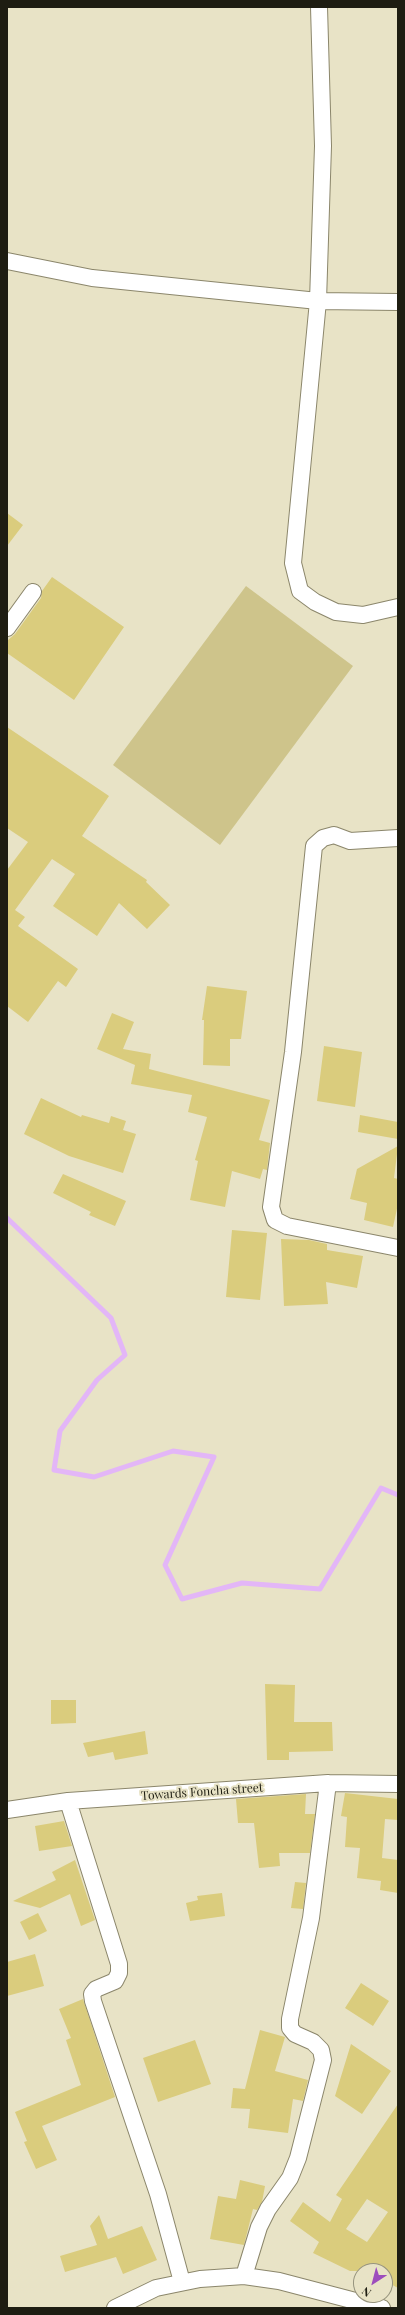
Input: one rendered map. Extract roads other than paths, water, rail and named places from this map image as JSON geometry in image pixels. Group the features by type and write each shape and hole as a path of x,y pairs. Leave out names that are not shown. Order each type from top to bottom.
{"street":[{"path":"319,7 323,146 318,301 292,563 300,591 315,602 336,612 363,615 398,607"},
{"path":"7,261 92,278 318,301 398,302"},
{"path":"7,628 32,592"},
{"path":"398,838 350,841 334,835 323,838 314,846 293,1052 271,1208 275,1220 287,1226 398,1248"},
{"path":"244,2276 259,2227 268,2209 290,2178 298,2158 323,2060 321,2050 314,2042 295,2034 290,2028 290,2019 311,1918 328,1783"},
{"name":"Towards Foncha street","path":"7,1810 68,1801 328,1783 398,1784"},
{"path":"68,1801 119,1964 119,1973 115,1981 96,1989 92,1994 93,2001 158,2194 182,2282"},
{"path":"115,2308 156,2288 200,2278 244,2276 279,2281 382,2308"}],"waterway":[{"path":"7,1218 111,1318 125,1355 97,1380 60,1431 54,1470 94,1477 173,1451 214,1457 165,1565 182,1599 242,1583 320,1589 381,1488 398,1495"}]}
